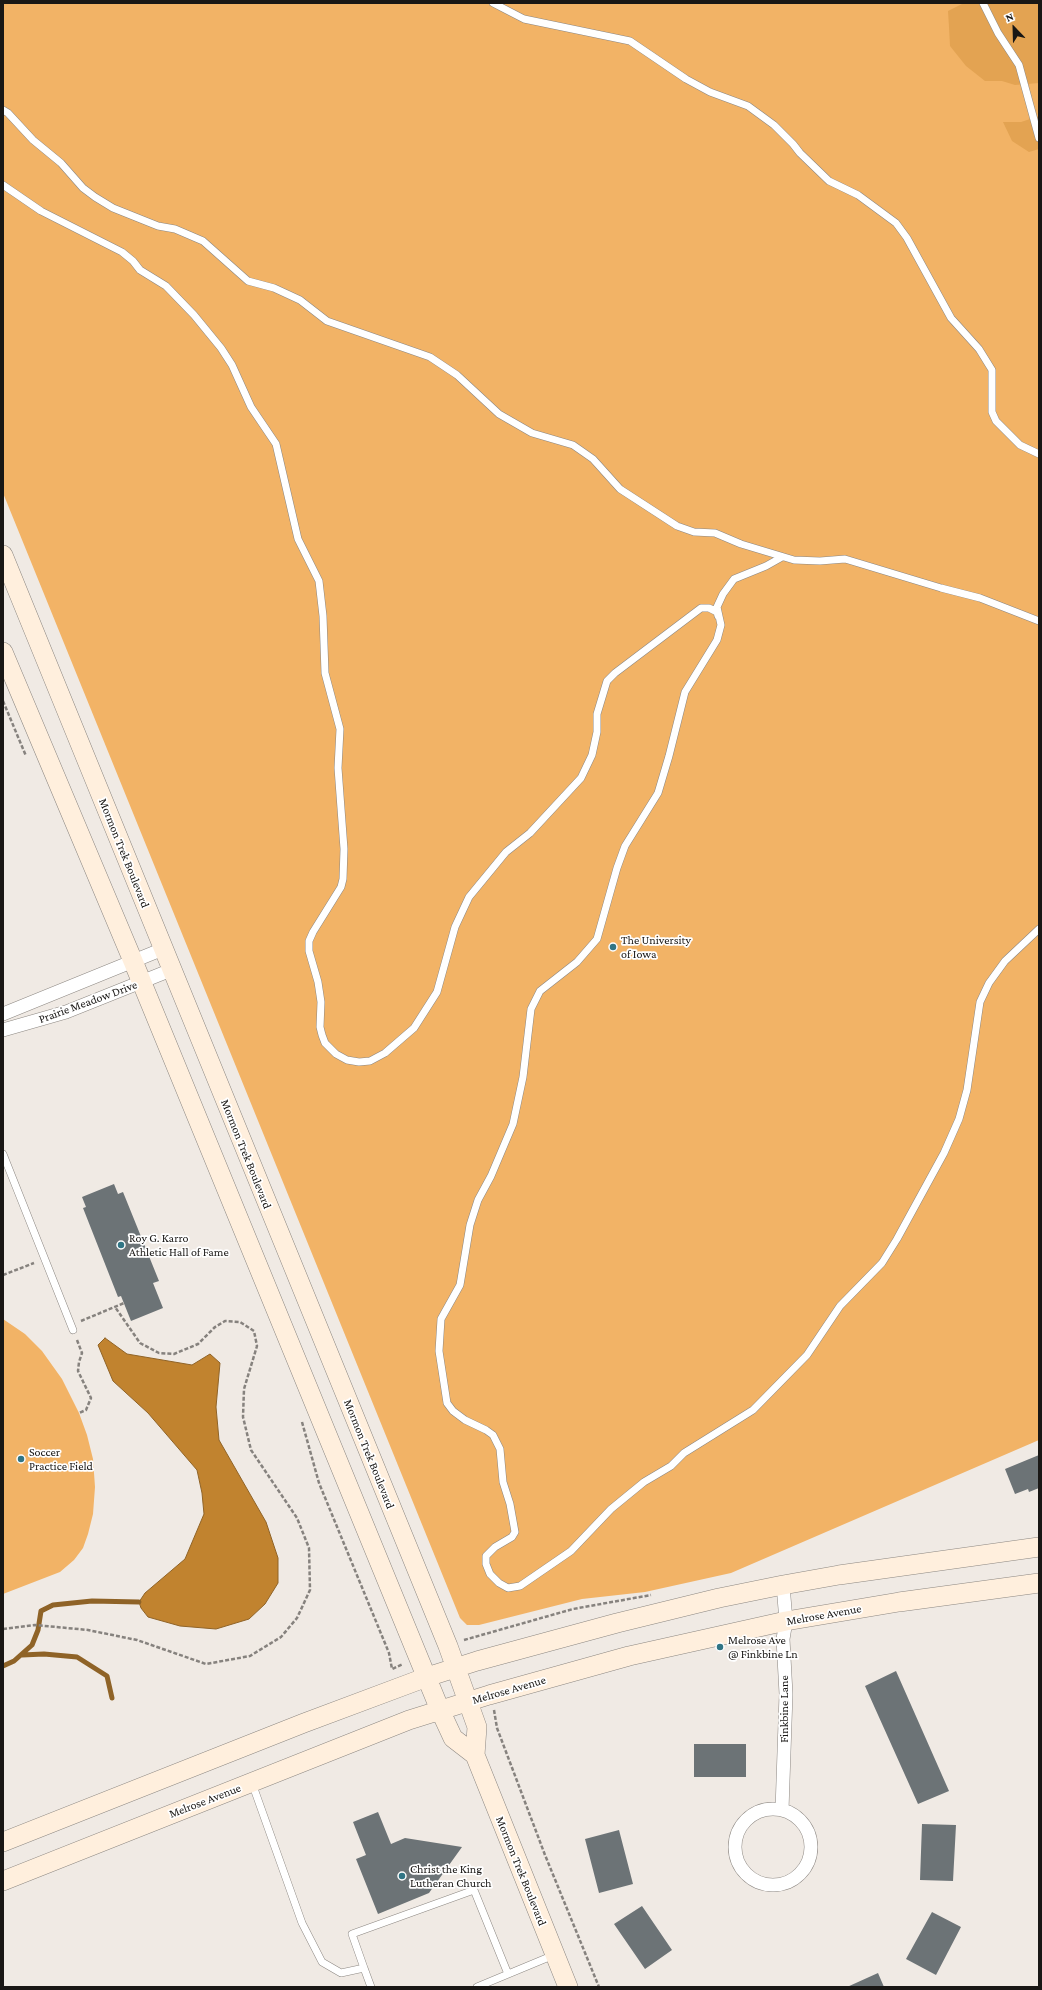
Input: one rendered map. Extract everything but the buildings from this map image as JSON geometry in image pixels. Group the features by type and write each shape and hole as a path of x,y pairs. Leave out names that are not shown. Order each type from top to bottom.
{"main road":[{"name":"Mormon Trek Boulevard","path":"3,555 456,1667 477,1727 474,1755 568,1987"},
{"name":"Mormon Trek Boulevard","path":"3,652 133,961 440,1710 453,1738 474,1755"},
{"path":"3,1842 304,1723 456,1667 719,1598 839,1574 1039,1547"},
{"name":"Melrose Avenue","path":"3,1881 354,1742 468,1701 629,1656 786,1621 899,1602 1039,1583"}],"street":[{"name":"Prairie Meadow Drive","path":"3,1014 163,949"},
{"name":"Prairie Meadow Drive","path":"3,1030 66,1012 171,970"},
{"name":"Finkbine Lane","path":"782,1810 786,1694 783,1639 786,1621 783,1585"},
{"path":"763,1810 782,1810 792,1814 807,1828 811,1848 809,1860 802,1871 795,1877 782,1883 767,1884 754,1879 743,1869 738,1858 736,1847 738,1835 742,1826 755,1814 763,1810"}],"lane":[{"path":"494,3 524,19 630,41 681,76 704,89 748,106 774,125 829,181 858,195 896,223 907,238 951,318 979,349 992,370 992,404 996,420 1020,445 1039,454"},
{"path":"983,3 998,33 1020,65 1039,138"},
{"path":"3,110 8,113 33,140 61,163 83,188 113,208 158,226 175,229 202,241 248,281 274,288 300,300 327,320 430,357 458,375 499,414 532,433 573,445 593,459 620,489 677,526 694,532 715,533 741,544 794,560 845,559 941,588 980,598 1039,621"},
{"path":"3,185 41,211 122,252 133,261 140,270 166,286 194,315 221,348 232,365 250,407 276,444 298,539 319,581 324,616 325,673 340,729 338,768 344,849 343,879 341,887 309,941 309,952 318,982 322,1035 325,1043 336,1054 347,1060 359,1062 370,1061 385,1054 398,1043 423,1016 437,992 455,927 469,897 506,852 530,833 581,778 592,755 597,732 596,714 607,681 615,673 701,608 709,608 717,612 721,625"},
{"path":"782,556 766,566 734,579 723,594 717,607 721,625 717,640 685,692 658,793 625,846 617,868 597,939 577,962 540,991 531,1009 523,1078 513,1124 491,1176 478,1200 470,1225 460,1285 441,1319 439,1351 447,1403 453,1411 465,1420 493,1435 500,1449 504,1482 515,1532 512,1537 495,1547 486,1556 486,1564 490,1574 499,1583 508,1588 520,1586 571,1551 611,1509 644,1482 671,1466 690,1449 753,1410 807,1355 840,1306 882,1263 897,1239 941,1159 958,1119 967,1090 980,1002 989,983 1004,961 1039,929"},
{"path":"3,1154 72,1328"},
{"path":"252,1783 302,1923 322,1962 341,1973 364,1968"},
{"path":"371,1987 352,1934 474,1890 508,1974"},
{"path":"477,1987 555,1955"}],"path":[{"path":"3,1275 45,1258"},
{"path":"79,1414 86,1410 90,1398 78,1371 82,1353 72,1328 124,1303"},
{"path":"3,1629 35,1625 88,1630 137,1640 206,1664 250,1656 281,1637 297,1618 310,1590 309,1548 297,1518 251,1450 243,1417 244,1389 257,1346 254,1331 240,1322 225,1321 215,1327 198,1344 174,1354 159,1353 140,1343 115,1307"},
{"path":"300,1417 320,1483 389,1654 392,1669"},
{"path":"469,1638 573,1609 651,1595"},
{"path":"496,1718 497,1728 548,1862 599,1987"}],"shaded area":[{"name":"The University of Iowa","path":"3,3 1039,3 1039,1440 731,1573 645,1592 582,1599 479,1625 467,1625 460,1618 3,493"},
{"path":"964,3 1039,3 1039,83 1015,85 1002,81 985,81 966,66 950,46 948,11"},
{"path":"1039,116 1039,149 1029,152 1012,141 1003,122 1021,122"},
{"path":"3,1319 25,1334 42,1351 62,1379 79,1413 87,1435 93,1459 95,1487 93,1514 88,1534 83,1548 74,1560 60,1572 3,1594"},
{"path":"105,1338 127,1354 192,1365 210,1354 220,1363 216,1407 219,1440 266,1522 278,1558 278,1583 265,1604 249,1619 216,1629 180,1626 148,1617 141,1608 139,1602 145,1593 185,1559 204,1514 202,1493 197,1470 148,1413 113,1381 98,1345"}],"waterway":[{"path":"3,1666 14,1661 32,1645 38,1630 41,1611 53,1605 92,1601 139,1602"},
{"path":"22,1655 44,1654 77,1657 107,1676 112,1698"}],"place":[{"name":"The University of Iowa","path":"613,947"},
{"name":"Roy G. Karro Athletic Hall of Fame","path":"121,1245"},
{"name":"Soccer Practice Field","path":"21,1459"},
{"name":"Melrose Ave @ Finkbine Ln","path":"720,1647"},
{"name":"Christ the King Lutheran Church","path":"402,1876"}]}
